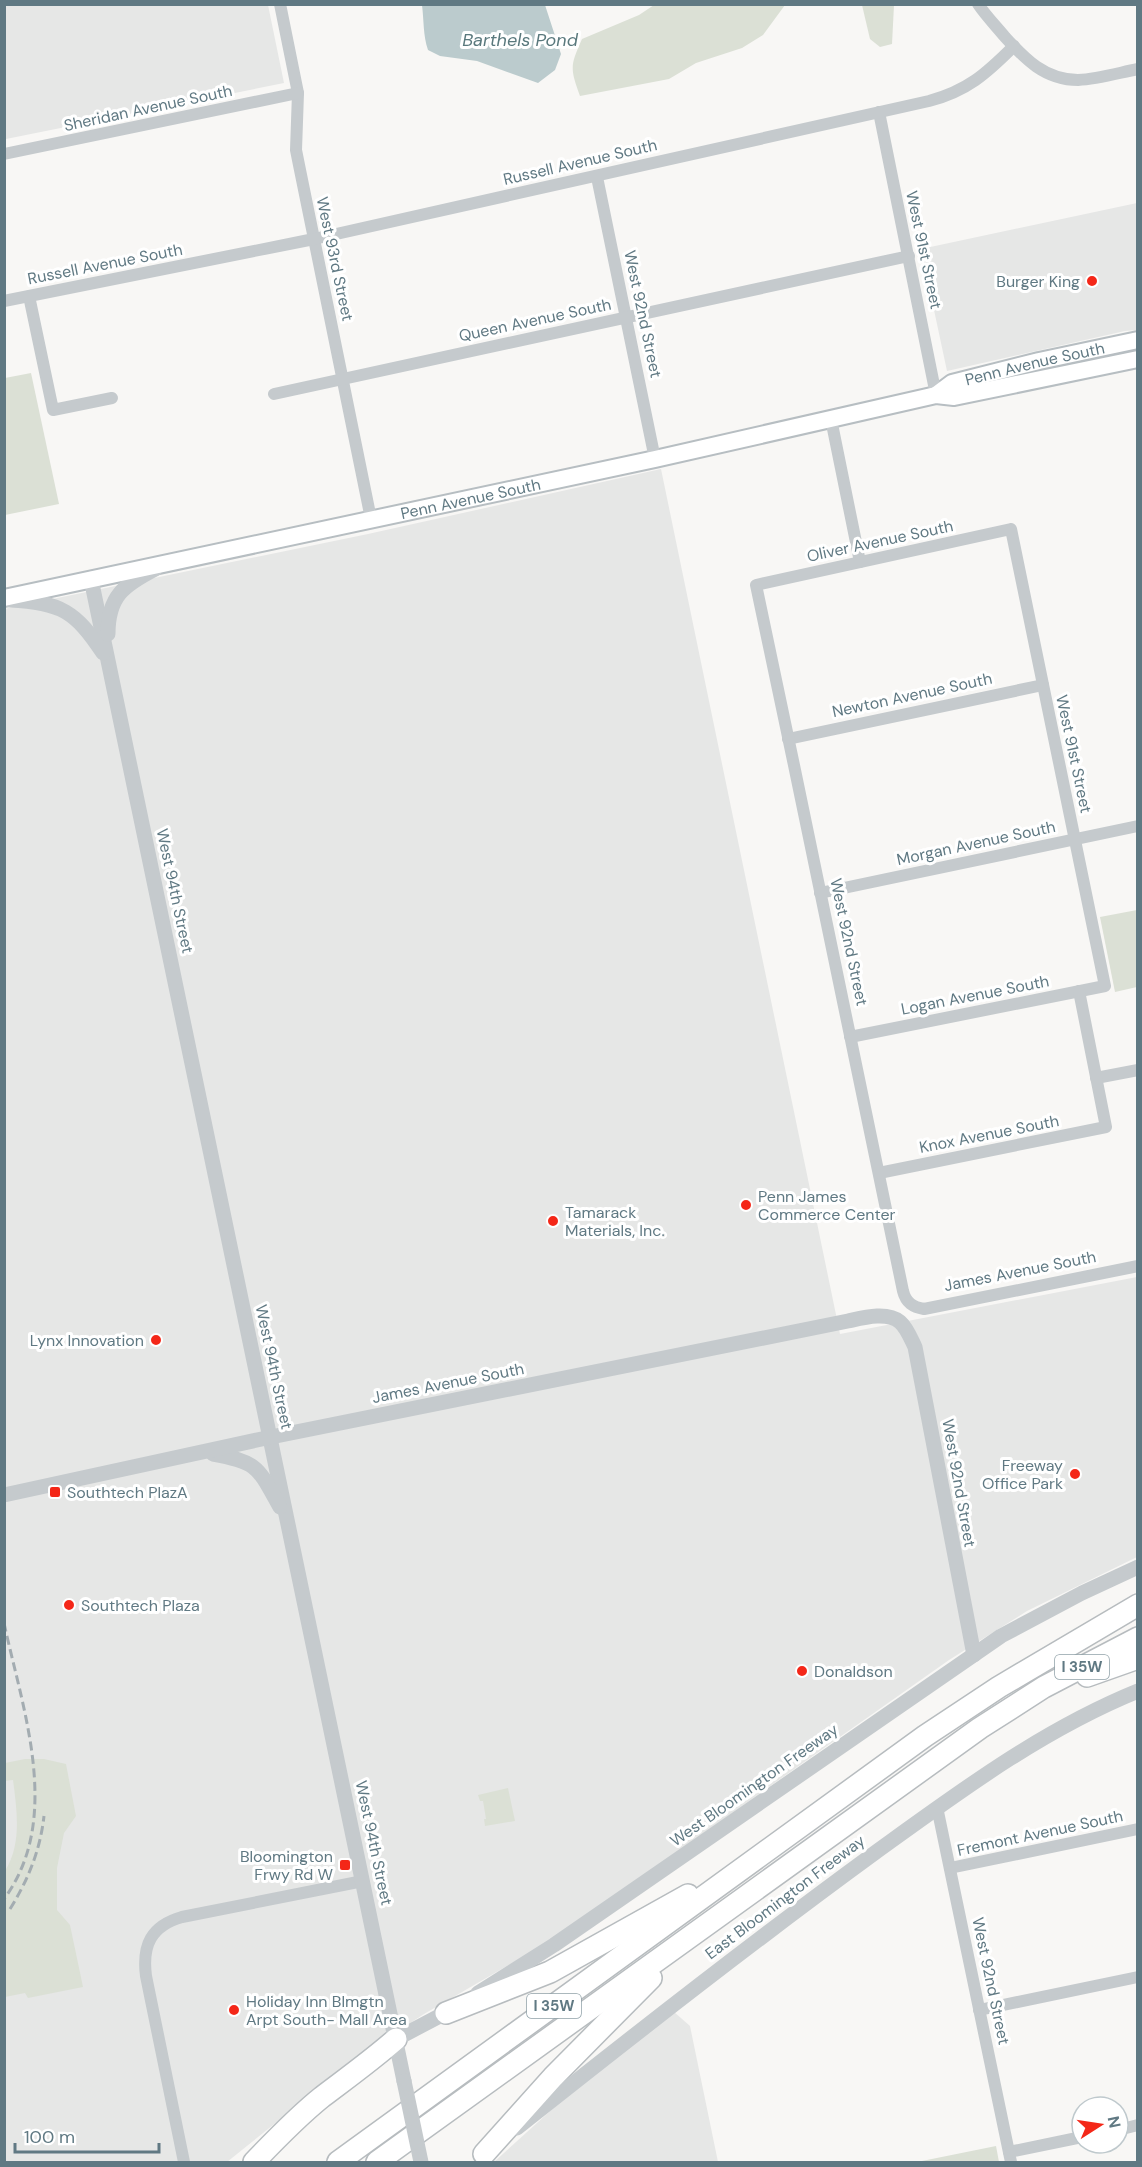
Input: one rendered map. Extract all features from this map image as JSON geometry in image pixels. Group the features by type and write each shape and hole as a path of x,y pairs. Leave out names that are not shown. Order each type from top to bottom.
{"highway":[{"path":"1081,1639 1137,1605"},
{"name":"I 35W","path":"338,2163 926,1736 999,1687 1081,1639 1137,1613"},
{"name":"I 35W","path":"377,2163 971,1734 1028,1698 1137,1638"},
{"path":"1028,1698 1137,1658"},
{"path":"446,2013 502,1993 550,1972 770,1850"},
{"path":"480,2158 552,2077 695,1933"},
{"path":"254,2163 304,2113 396,2040"}],"main road":[{"name":"Penn Avenue South","path":"936,395 952,383 1137,340"},
{"name":"Penn Avenue South","path":"4,599 654,459 936,395 954,397 1137,359"}],"street":[{"name":"West 93rd Street","path":"280,4 298,93 296,150 371,519"},
{"path":"978,4 988,19 1035,67 1064,79 1079,80 1137,69"},
{"name":"Russell Avenue South","path":"4,301 314,239 597,177 660,160 947,96 964,89 986,73 1014,46"},
{"name":"Sheridan Avenue South","path":"4,154 298,93"},
{"name":"West 91st Street","path":"879,112 936,395"},
{"name":"West 92nd Street","path":"597,177 654,459"},
{"name":"Queen Avenue South","path":"274,394 909,256"},
{"path":"29,296 53,410 112,398"},
{"path":"831,419 860,562"},
{"name":"West 91st Street","path":"1011,529 1105,986"},
{"name":"Oliver Avenue South","path":"756,585 1011,529"},
{"path":"108,661 108,619 116,596 134,580 166,564"},
{"name":"West 94th Street","path":"91,579 421,2163"},
{"name":"West 92nd Street","path":"756,585 903,1291 910,1305"},
{"path":"4,599 48,604 72,615 90,634 108,661"},
{"name":"Newton Avenue South","path":"788,739 1043,685"},
{"name":"Morgan Avenue South","path":"820,893 1137,826"},
{"name":"Logan Avenue South","path":"850,1037 1105,986"},
{"path":"1079,991 1096,1078 1137,1070"},
{"name":"Knox Avenue South","path":"879,1173 1106,1127 1096,1078"},
{"name":"James Avenue South","path":"910,1305 924,1309 1137,1266"},
{"name":"James Avenue South","path":"4,1494 271,1437 872,1316 900,1321"},
{"name":"West 92nd Street","path":"900,1321 915,1347 974,1655"},
{"path":"204,1452 240,1458 252,1465 265,1480 288,1521"},
{"name":"West Bloomington Freeway","path":"396,2040 446,2013 554,1946 1001,1636 1062,1603 1137,1567"},
{"name":"East Bloomington Freeway","path":"480,2158 764,1933 937,1807 1062,1727 1137,1690"},
{"name":"West 92nd Street","path":"937,1807 1010,2157"},
{"name":"Fremont Avenue South","path":"950,1868 1137,1829"},
{"path":"184,2163 146,1976 145,1955 150,1938 163,1925 182,1917 363,1881"},
{"path":"979,2010 1137,1977"},
{"path":"1010,2157 1070,2140"}],"shaded area":[{"path":"4,5 268,5 284,83 6,139 4,131"},
{"path":"654,5 785,5 763,35 742,48 696,63 669,79 580,96 574,79 573,62 582,39 639,15"},
{"path":"862,5 894,5 892,44 880,47 870,39"},
{"path":"1137,203 1137,330 947,371 921,249"},
{"path":"31,373 59,504 5,515 5,378"},
{"path":"661,469 840,1334 1137,1277 1137,1557 1027,1611 949,1660 552,1940 424,2014 354,2060 227,2162 5,2162 4,609 368,534"},
{"path":"1137,910 1137,987 1115,992 1100,917"},
{"path":"25,1759 44,1759 66,1764 76,1816 64,1833 57,1868 57,1910 70,1925 83,1987 28,1998 25,1993 5,1997 5,1871 14,1850 17,1827 13,1780 5,1781 5,1763"},
{"path":"508,1788 515,1821 485,1826 483,1801 480,1801 478,1795"},
{"path":"673,2011 690,2026 718,2162 494,2162 580,2084"},
{"path":"996,2146 999,2162 917,2162"}],"water":[{"name":"Barthels Pond","path":"422,5 545,5 561,54 555,70 538,83 477,61 440,56 428,50"}],"railway":[{"path":"4,1623 28,1728 35,1800 32,1834 22,1868 4,1899"},
{"path":"10,1909 32,1865 40,1841 44,1816"}],"place":[{"name":"Burger King","path":"1092,281"},
{"name":"Penn James Commerce Center","path":"746,1205"},
{"name":"Tamarack Materials, Inc.","path":"553,1221"},
{"name":"Lynx Innovation","path":"156,1340"},
{"name":"Freeway Office Park","path":"1075,1474"},
{"name":"Southtech PlazA","path":"55,1492"},
{"name":"Southtech Plaza","path":"69,1605"},
{"name":"Donaldson","path":"802,1671"},
{"name":"Bloomington Frwy Rd W","path":"345,1865"},
{"name":"Holiday Inn Blmgtn Arpt South- Mall Area","path":"234,2010"}]}
